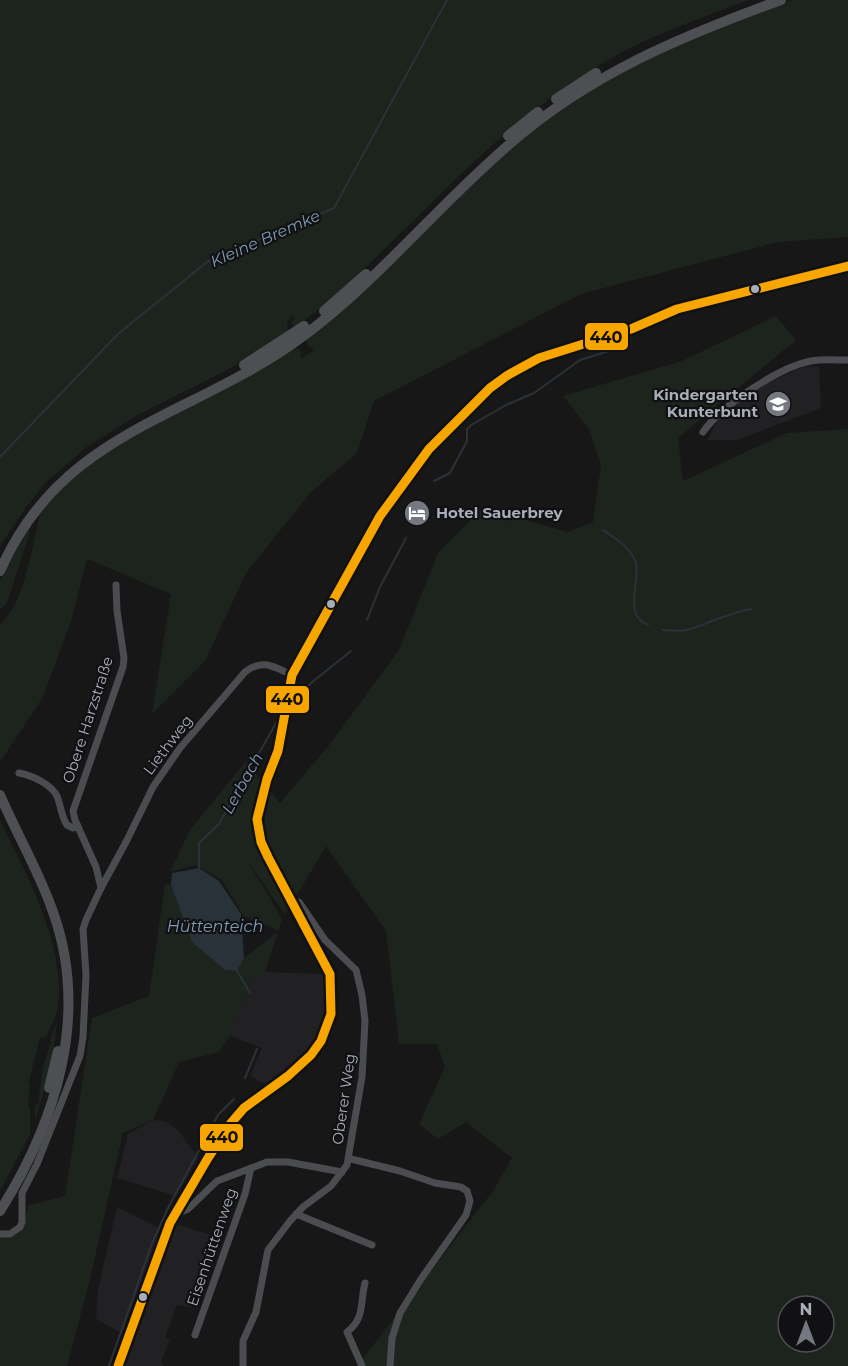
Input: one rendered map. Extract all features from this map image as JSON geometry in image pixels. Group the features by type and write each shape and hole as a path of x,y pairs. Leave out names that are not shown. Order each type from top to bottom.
{"main road":[{"path":"0,554 36,498 75,460 130,423 252,361 321,314 371,270 476,165 541,109 584,80 639,49 698,23 760,0"},
{"path":"0,571 17,538 34,513 53,490 80,466 126,434 255,367 325,320 376,275 488,163 545,115 606,75 655,49 701,29 781,0"},
{"path":"0,795 54,912 66,968 68,1014 62,1071 53,1100 31,1156 0,1211"},
{"path":"0,813 37,888 47,914 58,959 62,1014 56,1060 46,1099 28,1145 0,1198"}],"street":[{"path":"118,1366 174,1215 231,1123 243,1108 288,1076 311,1055 331,1014 330,974 261,842 257,819 263,791 278,751 292,675 393,496 420,458 500,380 539,358 631,329 678,309 848,266"},
{"path":"703,432 708,424 741,396 770,378 810,361 848,360"},
{"name":"Obere Harzstraße","path":"101,888 93,858 78,826 74,811 76,798 124,658 116,585"},
{"name":"Liethweg","path":"101,888 153,787 180,748 239,678 251,668 273,664 292,675"},
{"name":"Obere Harzstraße","path":"19,773 51,789 56,795 67,825 73,828 78,826"},
{"path":"0,1234 10,1234 20,1227 22,1193 37,1164 75,1071 83,1037 86,975 83,929 101,888"},
{"name":"Oberer Weg","path":"243,1366 242,1345 256,1312 268,1250 296,1214 331,1186 349,1159 364,1054 365,1021 356,970 325,940 299,902 291,902"},
{"path":"351,1160 400,1171 438,1184 461,1187 466,1191 470,1201 466,1215 400,1313 392,1338 390,1366"},
{"path":"174,1215 194,1204 214,1183 267,1162 280,1161 311,1165 342,1172"},
{"name":"Eisenhüttenweg","path":"195,1335 245,1194 250,1168"},
{"path":"296,1214 372,1245"},
{"path":"362,1366 347,1332 361,1314 365,1283"}],"shaded area":[{"path":"0,0 749,0 638,44 571,83 492,146 354,278 296,327 291,324 293,315 287,323 286,335 227,370 136,416 88,446 45,483 0,546"},
{"path":"792,0 848,0 848,237 778,242 581,294 374,401 357,453 311,492 246,573 205,661 152,714 171,594 87,559 71,621 43,697 0,762 0,624 9,615 22,587 44,505 95,458 293,348 300,349 301,359 314,350 307,345 306,339 483,173 530,132 616,73 735,20"},
{"path":"776,316 796,340 678,438 683,481 787,433 848,429 848,1366 357,1366 493,1191 512,1158 466,1122 438,1139 419,1124 445,1067 437,1044 399,1044 386,931 326,846 285,915 246,858 282,919 278,931 244,916 221,879 195,865 170,872 190,830 246,761 280,803 330,744 399,650 438,553 483,507 567,532 593,522 601,465 589,429 563,396 682,361"},
{"name":"Kindergarten Kunterbunt","path":"819,366 821,408 737,440 707,440 718,420 739,401 765,384 803,367"},
{"path":"32,521 7,603 0,610 0,580"},
{"path":"0,820 42,910 56,959 59,983 57,1011 46,1037 40,1038 28,1084 30,1084 28,1107 30,1108 30,1134 0,1191"},
{"path":"165,884 171,885 192,942 237,971 244,958 278,932 265,972 250,983 230,1036 219,1052 179,1062 153,1120 123,1133 90,1279 67,1366 0,1366 0,1236 7,1237 17,1232 23,1223 29,1205 65,1196 92,1018 149,996"},
{"path":"265,972 324,974 326,1006 316,1038 298,1061 267,1085 250,1076 262,1048 230,1036 250,983"},
{"path":"57,1022 51,1069 35,1120 35,1105 38,1104 43,1067"},
{"path":"153,1120 164,1121 178,1130 198,1158 176,1196 117,1178 128,1134"},
{"path":"117,1207 161,1229 123,1334 96,1319 98,1289"},
{"path":"174,1223 216,1237 209,1278 191,1307 177,1305 165,1337 170,1340 161,1361 164,1366 122,1366"}],"water":[{"name":"Hüttenteich","path":"199,868 219,881 241,914 244,958 237,971 225,970 192,942 171,885 172,873"}],"waterway":[{"name":"Kleine Bremke","path":"0,457 118,334 207,262 334,208 447,0"},
{"name":"Lerbach","path":"434,481 450,473 467,441 467,429 471,425 506,405 534,393 580,360 615,349 630,337"},
{"path":"603,530 623,544 634,559 637,571 634,606 640,621 648,625"},
{"name":"Lerbach","path":"367,620 380,587 406,538"},
{"path":"663,630 687,630 752,609"},
{"name":"Lerbach","path":"290,705 311,683 351,651"},
{"name":"Lerbach","path":"199,871 199,843 219,824 280,716"},
{"name":"Lerbach","path":"236,969 250,993"},
{"name":"Lerbach","path":"245,1078 257,1049"},
{"name":"Lerbach","path":"109,1366 152,1243 169,1206 218,1115 234,1099"}],"transit line":[{"name":"440","path":"118,1366 170,1223 208,1158 244,1108 288,1076 311,1055 321,1041 331,1014 330,974 268,857 261,842 257,819 267,779 278,751 292,675 380,516 429,449 490,388 539,358 631,329 677,309 848,266"}],"place":[{"name":"Kindergarten Kunterbunt","path":"778,404"},
{"name":"Hotel Sauerbrey","path":"417,513"}]}
